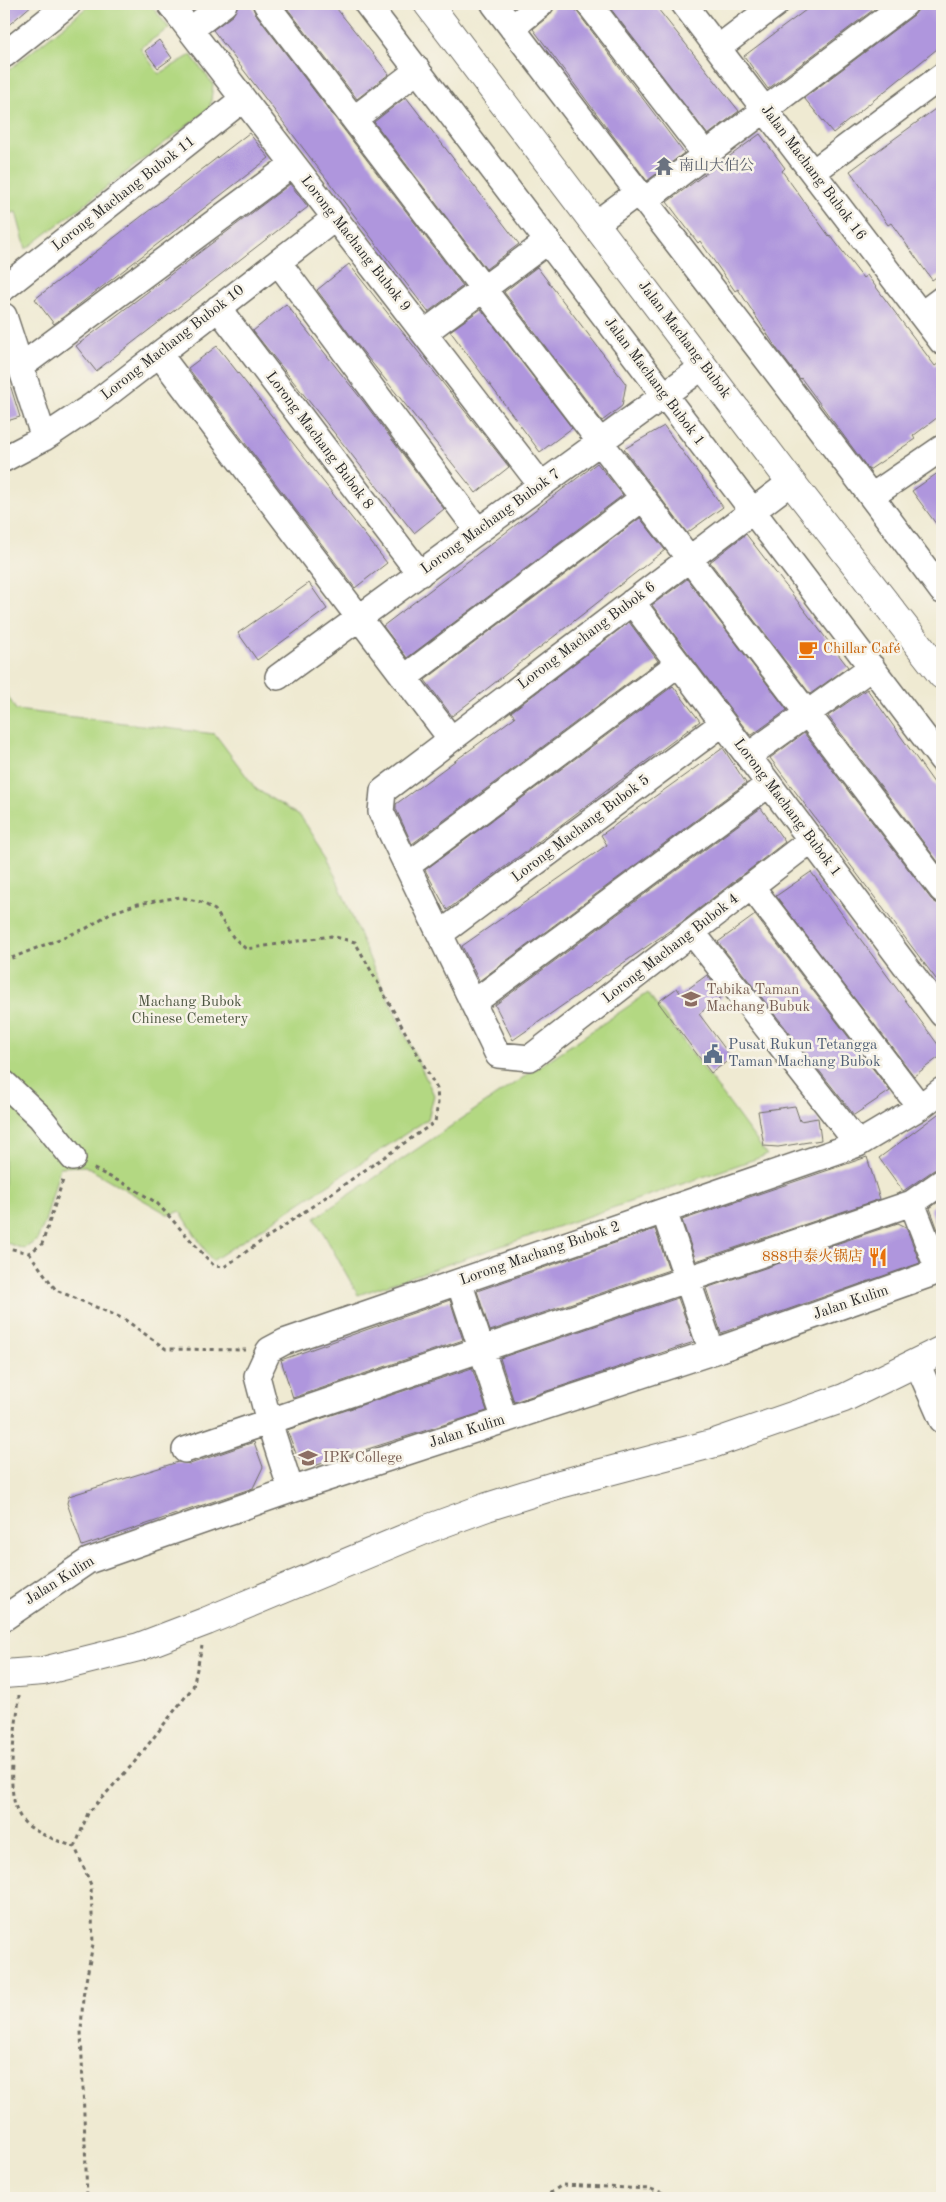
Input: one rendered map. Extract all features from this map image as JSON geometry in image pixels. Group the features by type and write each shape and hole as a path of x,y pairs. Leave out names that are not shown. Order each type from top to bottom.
{"main road":[{"name":"Jalan Machang Bubok","path":"428,4 791,482 942,674"},
{"path":"12,1673 43,1671 139,1648 427,1529 487,1507 560,1484 715,1443 844,1398 942,1350"}],"street":[{"path":"4,55 68,4"},
{"name":"Lorong Machang Bubok 9","path":"170,4 541,485"},
{"path":"190,30 224,4"},
{"path":"266,4 941,887"},
{"name":"Jalan Machang Bubok 1","path":"367,4 942,760"},
{"path":"494,4 640,197 939,580"},
{"path":"512,28 541,4"},
{"path":"589,4 705,154"},
{"name":"Jalan Machang Bubok 16","path":"684,4 942,342"},
{"path":"718,48 776,4"},
{"path":"595,224 705,154 905,4"},
{"path":"354,119 418,70"},
{"path":"813,172 942,76"},
{"name":"Lorong Machang Bubok 11","path":"4,288 244,99"},
{"path":"20,367 293,164"},
{"name":"Lorong Machang Bubok 10","path":"4,459 44,438 92,406 335,218"},
{"path":"424,333 548,241"},
{"path":"278,262 478,531"},
{"path":"922,314 942,298"},
{"name":"Lorong Machang Bubok 8","path":"218,308 420,574"},
{"path":"4,316 44,438"},
{"path":"159,354 451,739"},
{"name":"Lorong Machang Bubok 7","path":"278,677 704,366"},
{"path":"872,496 942,448"},
{"name":"Lorong Machang Bubok 6","path":"407,866 381,812 383,791 791,482"},
{"path":"404,678 643,498"},
{"name":"Lorong Machang Bubok 1","path":"632,602 942,1014"},
{"path":"678,664 407,866 473,1003 769,784"},
{"path":"748,756 872,667"},
{"name":"Lorong Machang Bubok 5","path":"440,934 722,723"},
{"name":"Lorong Machang Bubok 4","path":"473,1003 498,1055 530,1058 811,840"},
{"path":"751,886 920,1107"},
{"path":"692,932 858,1144"},
{"path":"4,1083 40,1117 73,1158"},
{"name":"Lorong Machang Bubok 2","path":"269,1350 284,1342 858,1144 920,1107 942,1090"},
{"path":"185,1450 912,1203 942,1182"},
{"path":"912,1203 940,1271"},
{"path":"664,1211 712,1352"},
{"name":"Jalan Kulim","path":"4,1618 88,1561 292,1490 712,1352 940,1271"},
{"path":"459,1282 505,1420"},
{"path":"269,1350 257,1376 269,1422 292,1490"},
{"path":"917,1363 942,1420"}],"path":[{"path":"4,961 87,928 110,913 138,904 180,896 201,902 215,910 233,937 246,949 331,936 355,942 437,1089 438,1103 435,1122 224,1267 214,1266 157,1203 73,1158 62,1181 42,1244 29,1253"},
{"path":"4,1247 29,1253 56,1290 124,1319 166,1349 269,1350"},
{"path":"87,2198 81,2031 83,1997 93,1944 91,1885 75,1847 88,1813 133,1764 193,1687 207,1621"},
{"path":"12,1673 18,1714 10,1770 12,1805 25,1824 50,1839 75,1847"},
{"path":"543,2198 562,2186 650,2189 681,2198"}],"green space":[{"path":"91,4 150,4 169,28 140,48 159,74 191,55 213,84 210,108 26,249 16,212 4,215 4,74"},
{"name":"Machang Bubok Chinese Cemetery","path":"4,689 16,710 215,734 256,789 301,817 327,856 373,967 434,1095 428,1119 212,1261 180,1211 169,1215 85,1166 60,1167 45,1222 37,1240 24,1249 4,1242"},
{"path":"648,993 767,1155 358,1295 315,1218"}],"building":[{"path":"4,4 33,4 4,29"},
{"path":"238,4 252,4 255,13 463,286 428,312 213,30 233,15"},
{"path":"284,4 333,4 389,74 357,99"},
{"path":"555,4 574,6 684,153 647,181 533,29 550,15"},
{"path":"607,4 654,4 739,111 708,135"},
{"path":"814,4 881,4 768,89 744,56"},
{"path":"919,4 942,4 942,45 833,133 804,98 914,15 918,10"},
{"path":"159,40 172,58 158,68 145,51"},
{"path":"406,97 519,244 486,269 374,122"},
{"path":"942,104 942,273 932,280 891,223 888,225 850,171"},
{"path":"249,133 269,158 54,324 35,299"},
{"path":"760,134 785,168 782,171 829,236 863,278 867,275 935,366 942,361 942,414 913,436 915,439 869,470 801,378 777,349 738,289 735,291 700,241 698,243 667,202"},
{"path":"290,184 308,207 96,371 76,346"},
{"path":"349,264 509,467 476,493 356,343 317,290"},
{"path":"537,267 626,384 622,406 602,421 504,292"},
{"path":"286,304 366,405 444,509 414,533 253,331"},
{"path":"481,309 572,428 540,452 450,331"},
{"path":"217,346 387,563 355,588 188,368"},
{"path":"4,375 7,375 20,417 4,422"},
{"path":"664,426 723,507 687,533 624,449"},
{"path":"597,463 623,495 407,658 383,626"},
{"path":"942,470 942,532 912,491"},
{"path":"640,518 665,550 452,716 425,680"},
{"path":"746,534 848,667 810,694 710,562"},
{"path":"687,579 787,710 752,735 750,735 652,605"},
{"path":"309,583 327,609 257,660 238,633"},
{"path":"629,622 658,661 412,844 396,809 396,804 515,717 511,712"},
{"path":"673,686 700,721 447,910 425,870"},
{"path":"867,689 942,794 942,867 828,716"},
{"path":"804,733 931,899 936,903 942,904 942,987 770,758"},
{"path":"723,748 746,783 479,981 462,946 607,845 601,835"},
{"path":"761,808 785,842 682,922 513,1040 495,1005"},
{"path":"811,872 942,1050 942,1055 914,1076 776,896"},
{"path":"755,915 890,1091 854,1115 718,942"},
{"path":"707,975 723,996 699,1014 732,1058 711,1073 658,1002 677,988 681,994"},
{"path":"795,1106 800,1121 818,1118 821,1140 778,1147 764,1146 758,1111"},
{"path":"942,1111 942,1168 934,1170 903,1191 879,1158"},
{"path":"867,1157 880,1199 696,1261 682,1220"},
{"path":"942,1199 942,1241 930,1208"},
{"path":"898,1223 906,1227 920,1263 721,1333 706,1288"},
{"path":"655,1229 669,1270 490,1331 477,1291"},
{"path":"678,1298 694,1342 514,1402 500,1358"},
{"path":"450,1300 463,1340 293,1398 281,1360"},
{"path":"472,1368 487,1411 314,1466 297,1456 287,1430"},
{"path":"254,1442 263,1467 253,1488 82,1546 67,1503 69,1496 178,1462 190,1464"}],"place":[{"name":"南山大伯公","path":"664,166"},
{"name":"Chillar Café","path":"808,649"},
{"name":"Tabika Taman Machang Bubuk","path":"691,999"},
{"name":"Pusat Rukun Tetangga Taman Machang Bubok","path":"713,1054"},
{"name":"888中泰火锅店","path":"878,1257"},
{"name":"IPK College","path":"308,1458"}]}
